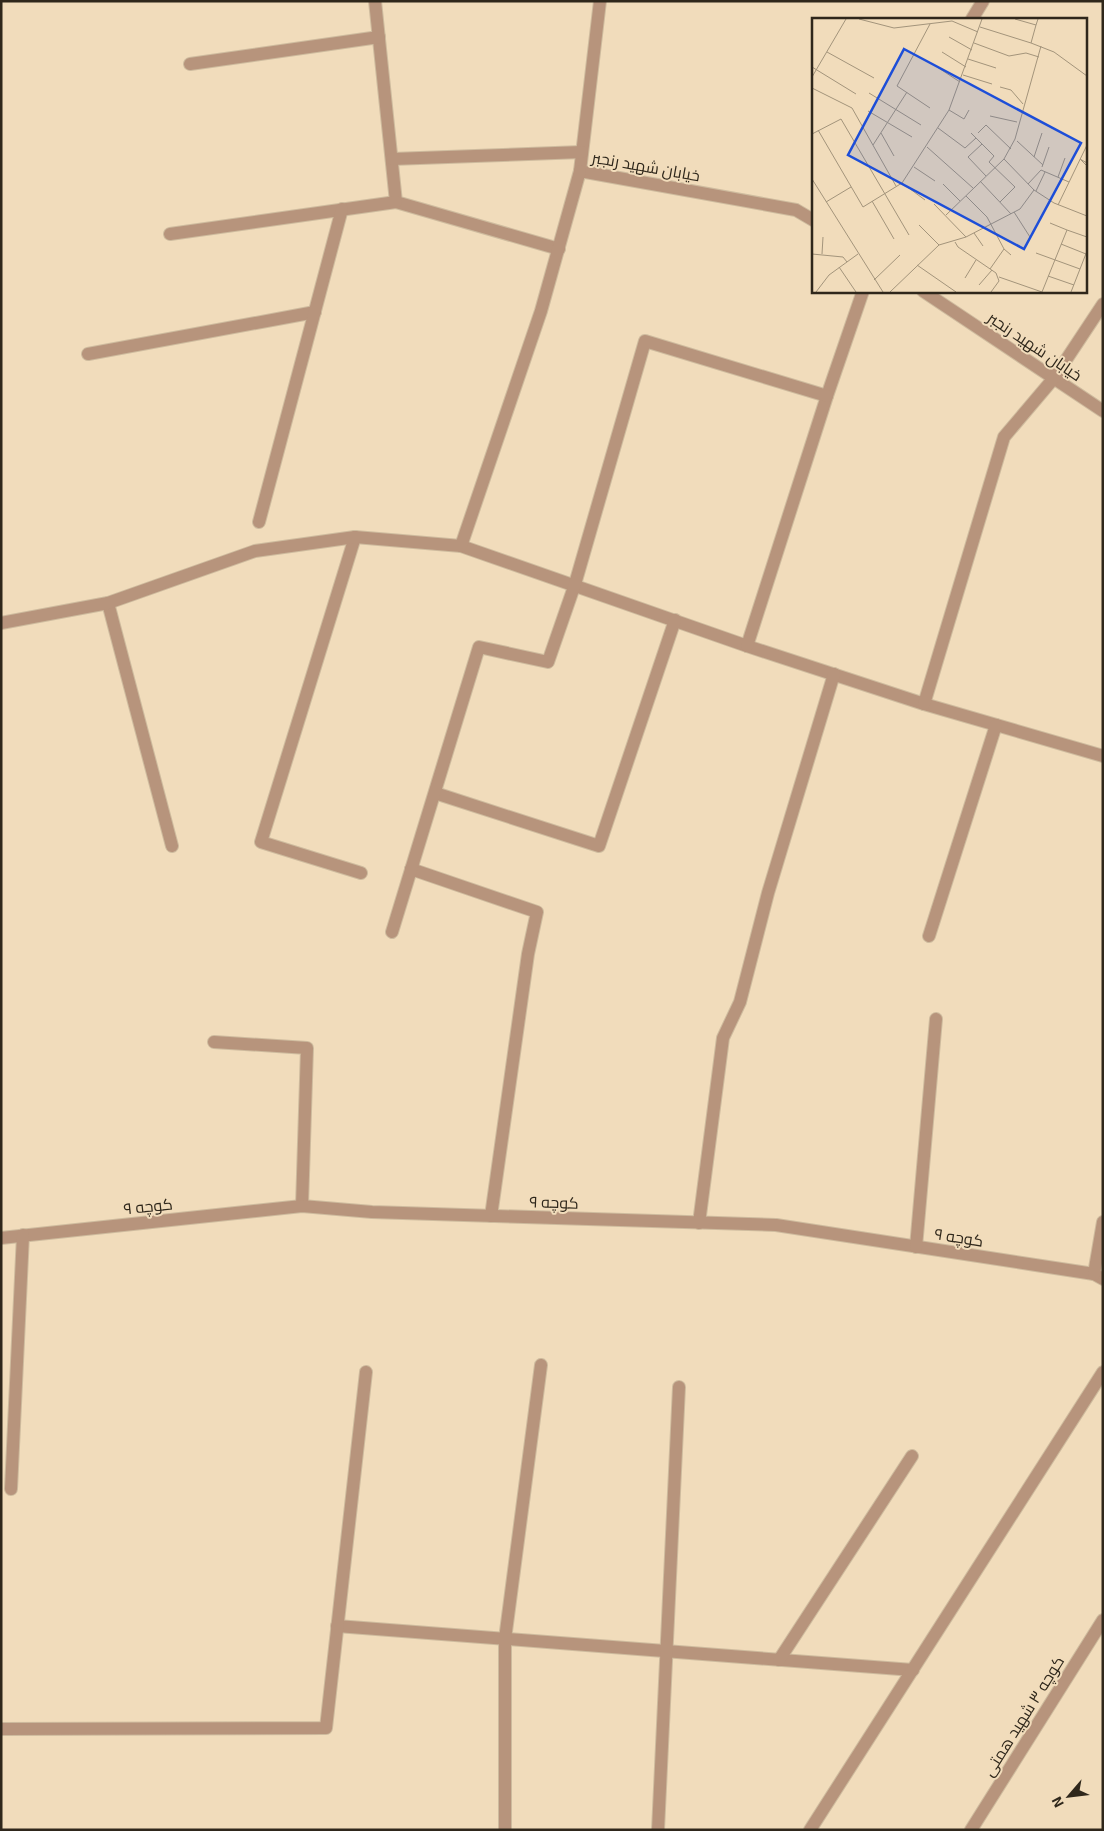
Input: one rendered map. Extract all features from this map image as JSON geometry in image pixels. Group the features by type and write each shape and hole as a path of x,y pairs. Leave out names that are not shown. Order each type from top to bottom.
{"street":[{"path":"375,1 396,202"},
{"name":"خیابان شهید رنجبر","path":"600,1 580,171 796,210 812,219"},
{"path":"973,18 983,1"},
{"path":"190,64 379,37"},
{"path":"392,159 582,152"},
{"path":"461,546 541,311 580,171"},
{"path":"170,234 396,202 559,249"},
{"path":"259,522 342,209"},
{"path":"747,646 827,396 863,292"},
{"name":"خیابان شهید رنجبر","path":"925,292 1103,411"},
{"path":"924,704 1004,437 1054,378 1103,304"},
{"path":"88,354 315,312"},
{"path":"392,932 479,647 548,662 575,584 645,341 827,396"},
{"path":"354,537 261,842 361,873"},
{"path":"1,623 108,603 255,551 354,537 461,546 575,584 747,646 924,704 1103,756"},
{"path":"108,603 172,846"},
{"path":"435,793 599,846 675,620"},
{"path":"699,1223 723,1038 740,1002 768,893 834,674"},
{"path":"929,936 996,725"},
{"path":"411,869 537,912 528,954 491,1216"},
{"path":"916,1247 936,1019"},
{"path":"214,1042 307,1048 302,1206"},
{"name":"کوچه ۹","path":"1,1238 302,1206 372,1212 776,1226 1098,1277"},
{"path":"1098,1277 1103,1222"},
{"path":"11,1490 24,1235"},
{"path":"505,1830 505,1639 541,1365"},
{"path":"1,1729 326,1728 366,1372"},
{"path":"810,1830 1103,1372"},
{"path":"658,1830 679,1387"},
{"path":"779,1660 912,1456"},
{"name":"کوچه ۳ شهید همتی","path":"971,1830 1103,1620"},
{"path":"337,1626 913,1670"}]}
